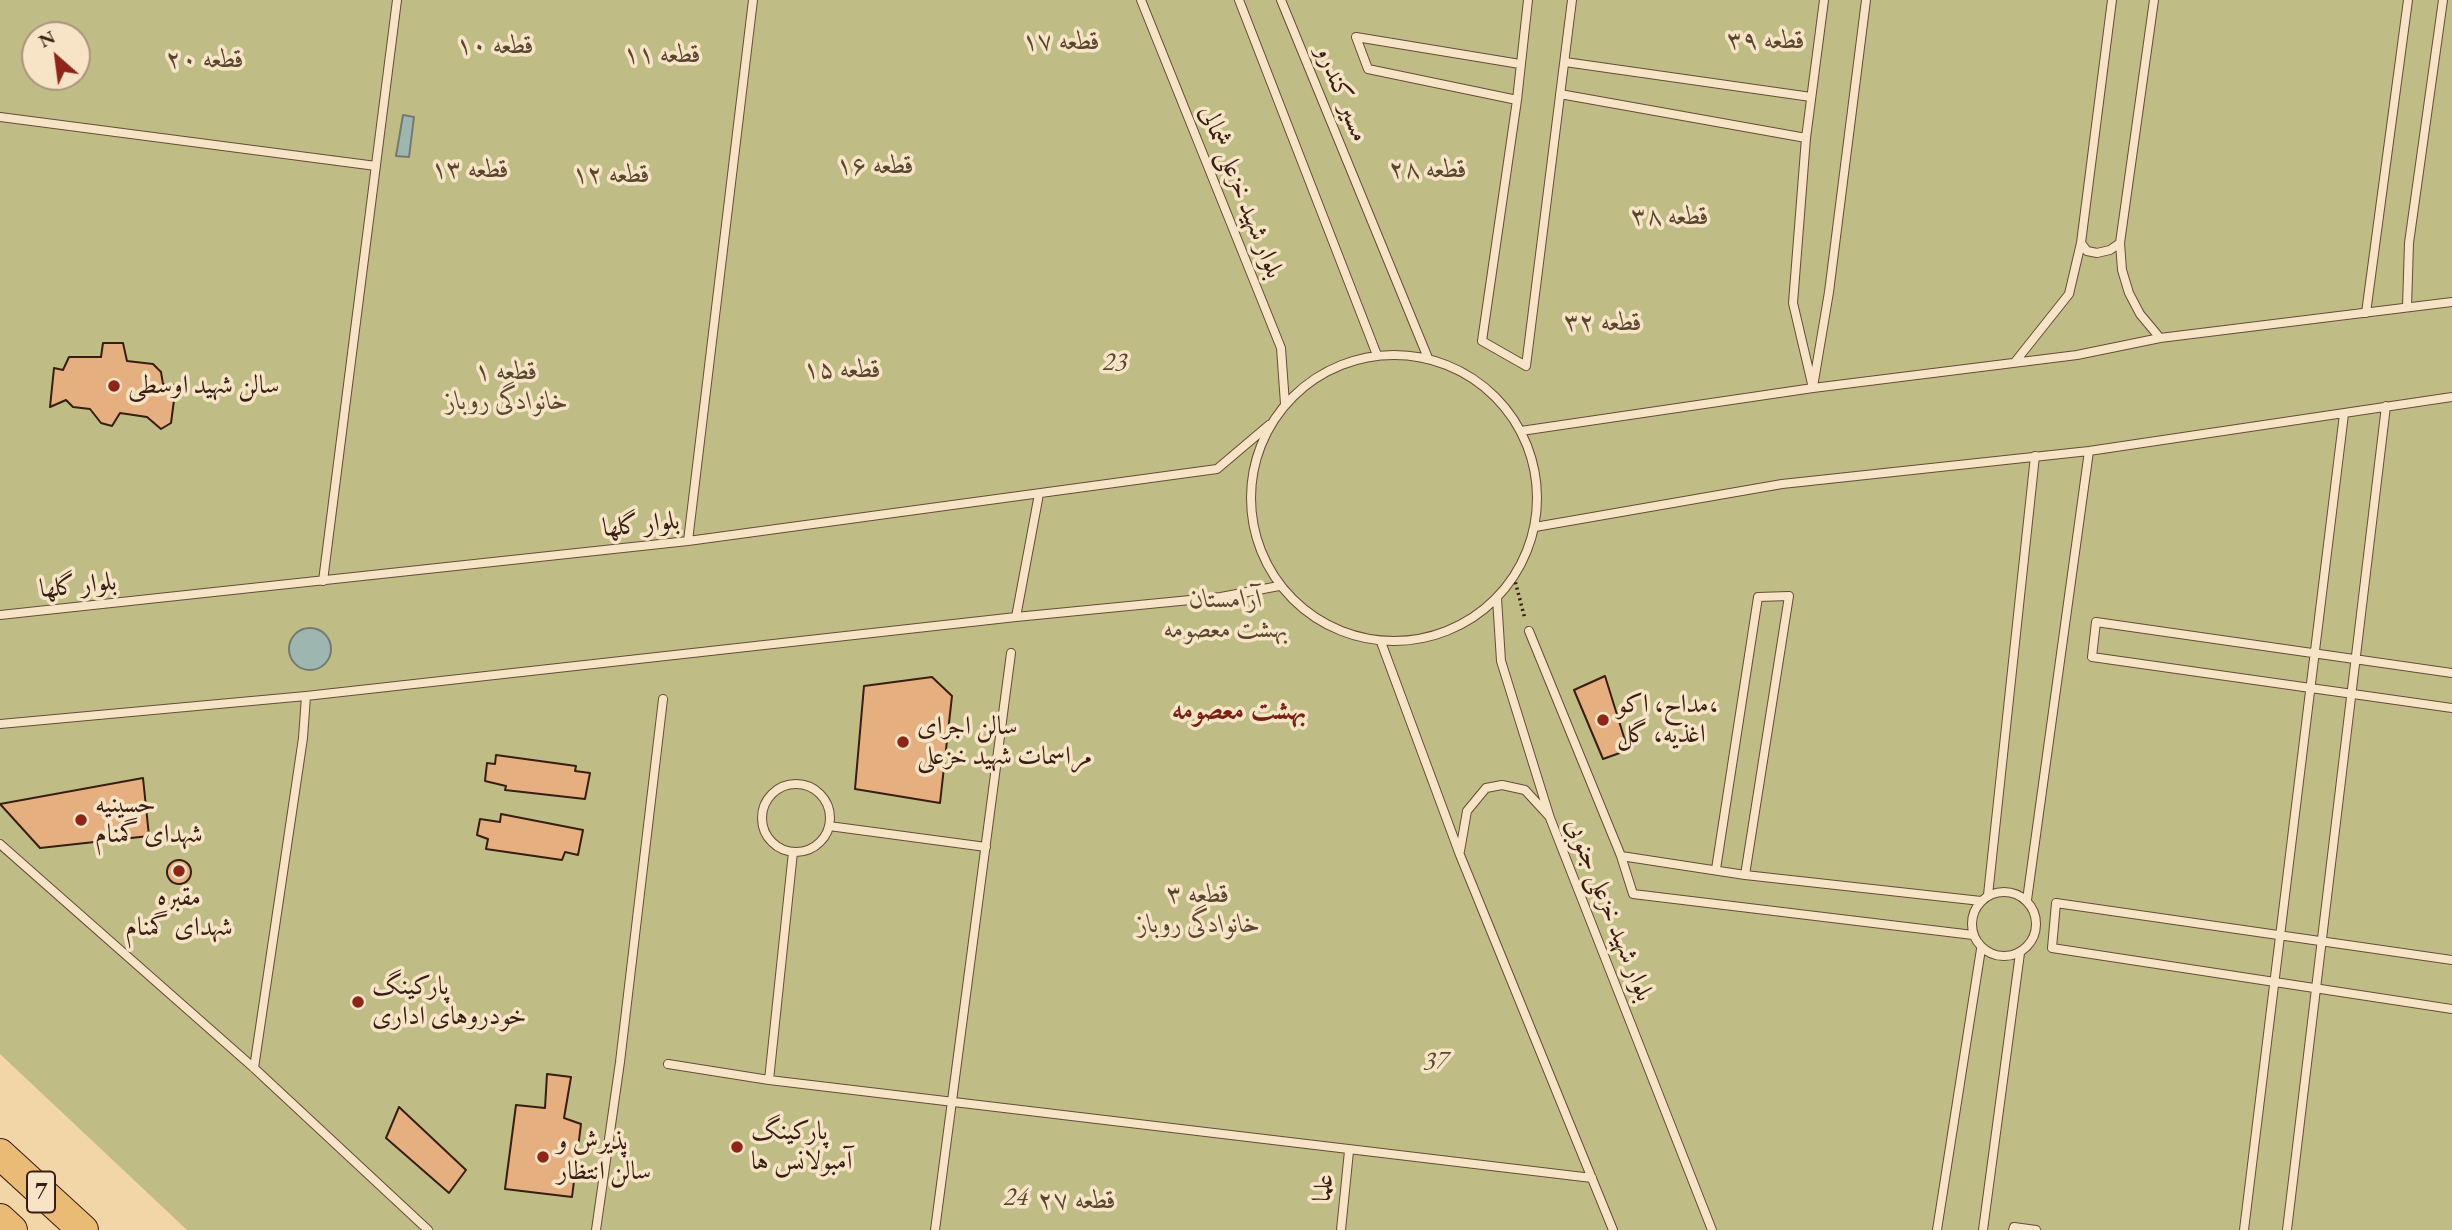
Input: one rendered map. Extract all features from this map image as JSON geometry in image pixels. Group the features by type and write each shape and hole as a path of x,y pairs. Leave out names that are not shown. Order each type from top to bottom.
{"highway":[{"name":"7","path":"0,1154 83,1230"},
{"name":"7","path":"0,1219 12,1230"}],"lane":[{"path":"323,581 397,0"},
{"path":"688,541 752,0"},
{"name":"بلوار شهید خزعلی شمالی","path":"1141,0 1281,348 1284,404"},
{"path":"1239,0 1377,355"},
{"name":"مسیر کندرو","path":"1281,0 1428,358"},
{"path":"1528,0 1517,100 1482,341 1526,366 1572,0"},
{"path":"1812,388 1793,303 1806,138 1824,0"},
{"path":"1812,388 1829,292 1866,0"},
{"path":"2015,362 2068,294 2081,243 2112,0"},
{"path":"2154,0 2120,243 2122,270 2129,293 2140,314 2160,338"},
{"path":"2366,313 2408,0"},
{"path":"2407,307 2409,243 2443,0"},
{"path":"1517,100 1368,69 1356,37 1520,64"},
{"path":"1565,62 1811,97"},
{"path":"1560,94 1806,138"},
{"path":"0,117 376,166"},
{"path":"2081,243 2087,251 2098,253 2110,250 2120,243"},
{"path":"1521,431 1812,388 2077,355 2160,338 2452,302"},
{"path":"1377,355 1428,358 1451,366 1482,385 1508,410 1521,431 1533,461 1537,494 1535,527 1527,553 1514,577 1497,598 1463,624 1423,639 1381,642 1342,633 1307,614 1279,586 1254,535 1250,479 1269,425 1284,404 1311,380 1343,364 1377,355"},
{"path":"1535,527 1782,484 2089,450 2452,397"},
{"path":"2287,1230 2386,406"},
{"path":"2245,1230 2344,414"},
{"name":"بلوار گلها","path":"0,615 688,541 1216,469 1269,425"},
{"path":"1983,1230 2020,954 2034,939 2036,918 2027,900 2089,450"},
{"path":"2020,954 1999,957 1981,948 1973,935 1974,910 1984,898 2035,456"},
{"path":"1016,617 1039,494"},
{"path":"0,724 306,696 1016,617 1221,597 1279,586"},
{"path":"1716,869 1758,597 1789,596 1745,875"},
{"name":"بلوار شهید خزعلی جنوبی","path":"1497,598 1501,661 1550,818 1713,1230"},
{"path":"2452,673 2095,622 2092,657 2452,708"},
{"path":"1529,631 1621,856 1633,894 1973,935"},
{"path":"1381,642 1460,855 1613,1230"},
{"path":"934,1230 1011,653"},
{"path":"254,1068 303,738 306,696"},
{"path":"596,1230 620,1062 663,699"},
{"path":"793,784 814,789 823,796 829,806 829,825 823,839 804,851 793,852 782,849 773,842 763,823 766,802 773,793 793,784"},
{"path":"1460,855 1467,811 1486,788 1502,785 1525,790 1550,818"},
{"path":"829,825 986,847"},
{"path":"0,844 254,1068 428,1230"},
{"path":"769,1080 793,852"},
{"path":"1621,856 1745,875 1984,898 2008,891 2027,900"},
{"path":"2452,960 2056,903 2052,948 2452,1009"},
{"path":"1937,1230 1981,948"},
{"path":"668,1064 769,1080 952,1103 1592,1178"},
{"name":"علما","path":"1341,1230 1349,1151"},
{"path":"2013,1230 2014,1227 2036,1230"}],"path":[{"path":"1514,577 1529,631"}],"green space":[{"name":"آرامستان بهشت معصومه","path":"0,0 2452,0 2452,1230 187,1230 0,1054"}],"water":[{"path":"403,115 414,117 409,157 396,156"},
{"path":"310,628 325,634 331,649 325,664 310,670 295,664 289,649 295,634"}],"building":[{"name":"سالن شهید اوسطی","path":"103,343 123,343 127,361 153,364 161,372 163,384 176,385 171,423 161,429 147,417 120,413 112,426 101,423 90,409 73,407 66,400 50,407 54,368 63,370 69,357 101,357"},
{"name":"مداح، اکو، اغذیه، گل","path":"1605,676 1628,750 1603,759 1574,690"},
{"name":"سالن اجرای مراسمات شهید خزعلی","path":"932,677 952,696 940,803 855,789 864,686"},
{"path":"496,755 576,766 575,771 590,773 585,799 505,790 506,786 485,781 487,763 495,764"},
{"name":"حسینیه شهدای گمنام","path":"143,778 149,836 40,848 0,804"},
{"path":"501,814 583,830 578,855 565,852 562,860 486,849 488,839 477,835 480,819 500,822"},
{"name":"مقبره شهدای گمنام","path":"179,860 188,863 191,872 188,881 179,884 170,881 167,872 170,863"},
{"name":"پذیرش و سالن انتظار","path":"547,1074 571,1077 564,1118 581,1124 572,1197 505,1189 516,1105 545,1108"},
{"path":"399,1107 466,1170 449,1193 386,1138"}],"place":[{"name":"سالن شهید اوسطی","path":"114,386"},
{"name":"مداح، اکو، اغذیه، گل","path":"1603,720"},
{"name":"سالن اجرای مراسمات شهید خزعلی","path":"903,742"},
{"name":"حسینیه شهدای گمنام","path":"81,820"},
{"name":"مقبره شهدای گمنام","path":"179,871"},
{"name":"پارکینگ خودروهای اداری","path":"358,1002"},
{"name":"پارکینگ آمبولانس ها","path":"737,1147"},
{"name":"پذیرش و سالن انتظار","path":"543,1157"}],"district":[{"name":"بهشت معصومه","path":"1239,711"}],"park label":[{"name":"قطعه ۳۹","path":"1767,41"},
{"name":"قطعه ۱۷","path":"1062,42"},
{"name":"قطعه ۱۰","path":"496,46"},
{"name":"قطعه ۱۱","path":"663,55"},
{"name":"قطعه ۲۰","path":"206,60"},
{"name":"قطعه ۱۶","path":"876,166"},
{"name":"قطعه ۱۳","path":"471,170"},
{"name":"قطعه ۲۸","path":"1429,170"},
{"name":"قطعه ۱۲","path":"612,175"},
{"name":"قطعه ۳۸","path":"1671,217"},
{"name":"قطعه ۳۲","path":"1604,323"},
{"name":"23","path":"1115,363"},
{"name":"قطعه ۱۵","path":"843,370"},
{"name":"قطعه ۱ خانوادگی روباز","path":"507,387"},
{"name":"قطعه ۳ خانوادگی روباز","path":"1199,910"},
{"name":"37","path":"1436,1062"},
{"name":"24","path":"1016,1198"},
{"name":"قطعه ۲۷","path":"1078,1201"}]}
